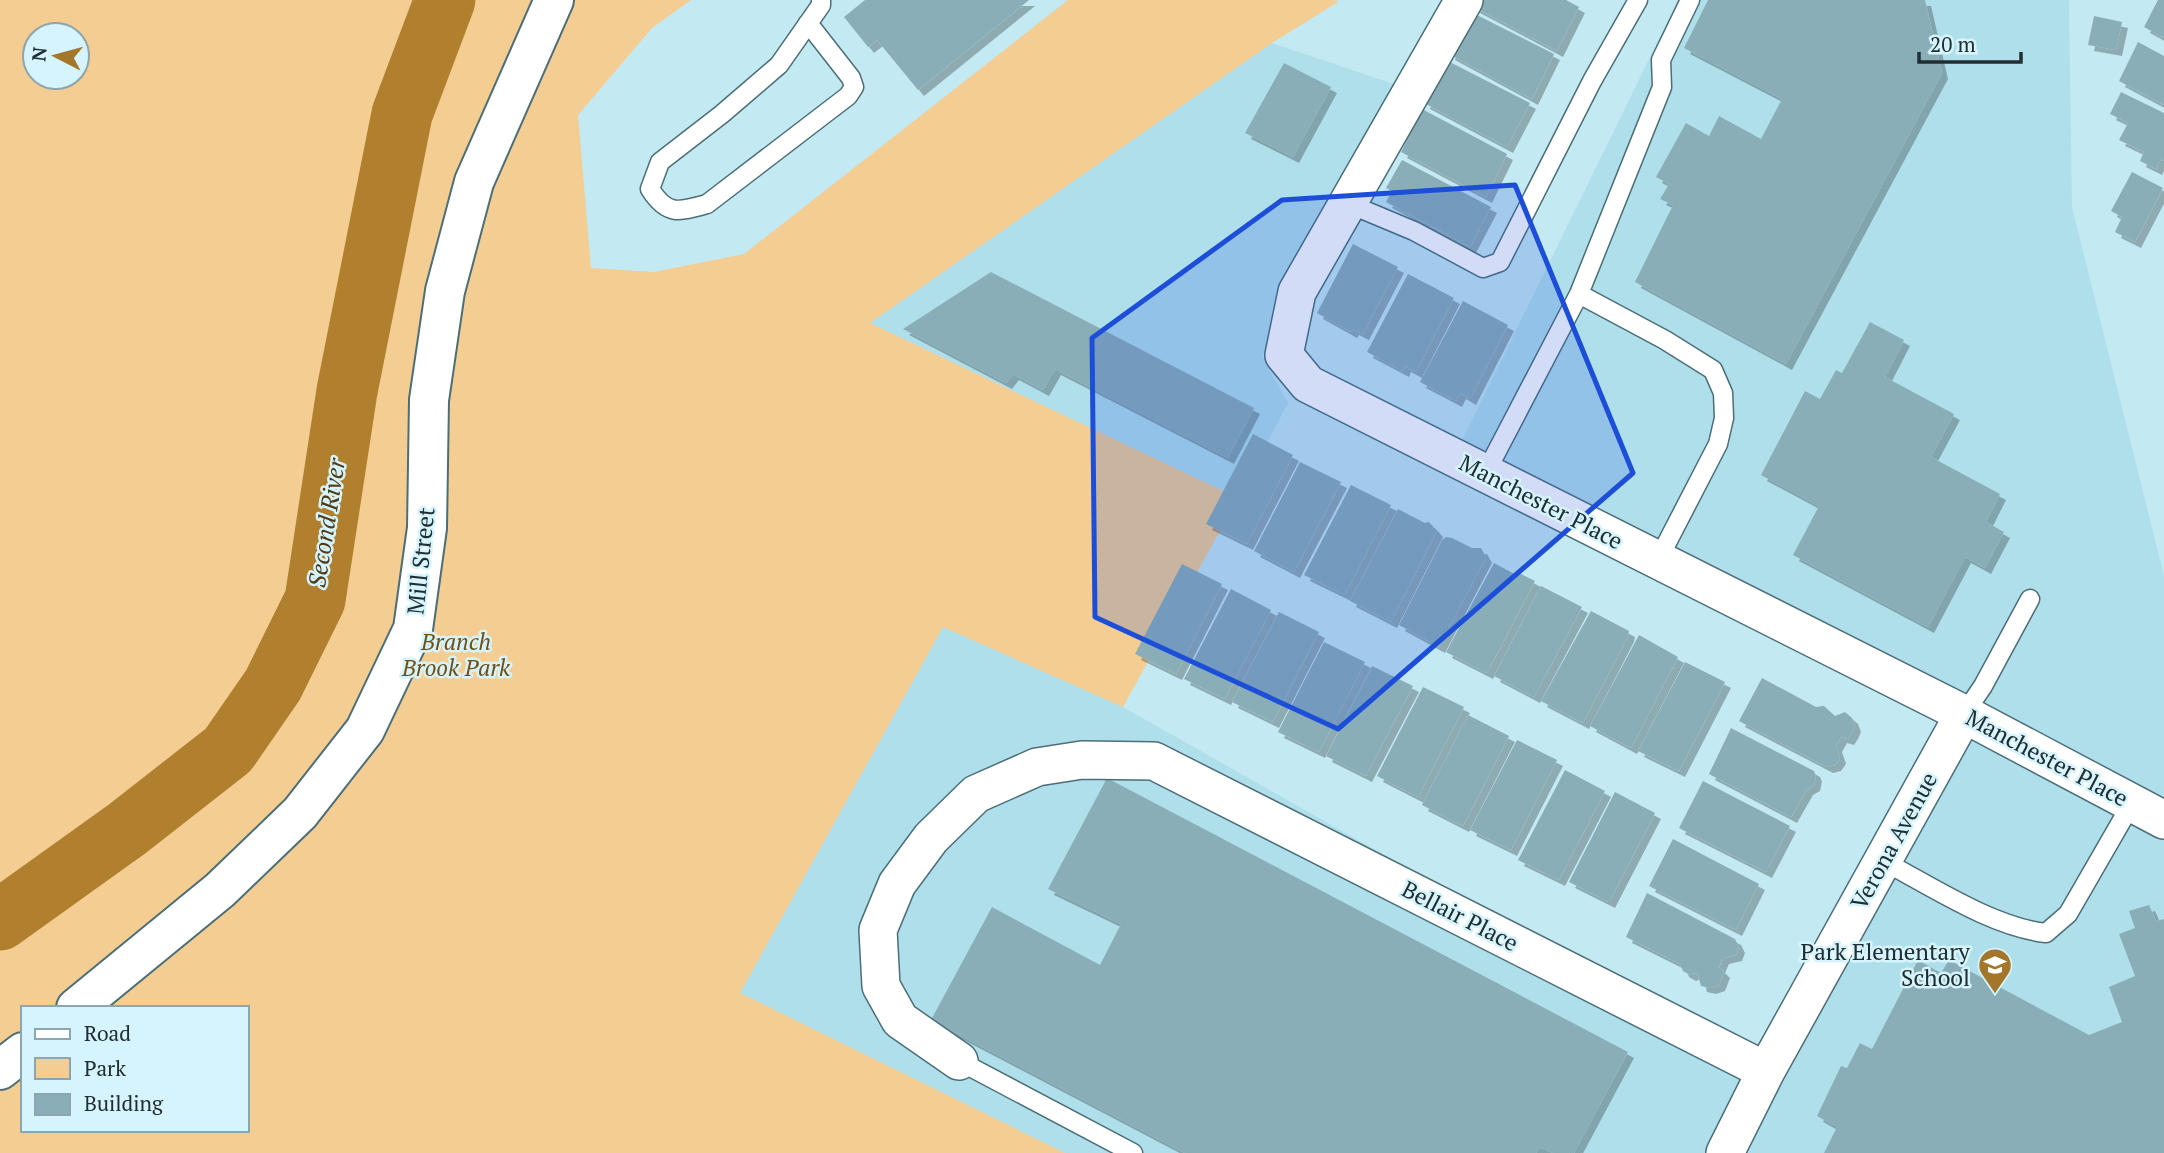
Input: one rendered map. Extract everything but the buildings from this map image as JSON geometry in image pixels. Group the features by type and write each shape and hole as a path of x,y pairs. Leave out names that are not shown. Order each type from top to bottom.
{"street":[{"name":"Mill Street","path":"78,1006 220,890 300,814 365,730 414,629 427,528 429,400 445,291 474,182 554,0"},
{"name":"Manchester Place","path":"1464,0 1297,292 1284,355 1308,384 1964,714 2164,820"},
{"name":"Verona Avenue","path":"1725,1153 1766,1071 1964,714"},
{"name":"Bellair Place","path":"959,1062 900,1020 881,986 878,930 897,884 931,838 976,794 1037,766 1082,760 1154,761 1766,1071"},
{"path":"0,1070 21,1054"}],"lane":[{"path":"808,23 851,78 854,88 848,96 707,204 679,212 659,204 650,189 660,162 779,65 808,23 821,5 821,0"},
{"path":"1347,204 1414,231 1483,268 1500,262 1592,81 1638,0"},
{"path":"1485,474 1578,294 1662,87 1661,60 1690,0"},
{"path":"1578,294 1665,340 1713,370 1723,393 1724,418 1718,444 1658,560"},
{"path":"1964,714 1983,686 2030,599"},
{"path":"1882,861 2012,926 2046,933 2068,914 2132,803"},
{"path":"959,1062 1133,1153"}],"highlighted area":[{"path":"1515,185 1633,473 1338,729 1095,617 1092,338 1282,200"}],"shaded area":[{"path":"1678,0 2069,0 2072,207 2164,576 2164,795 2154,802 1450,465"},
{"path":"1272,43 1397,85 1262,356 1288,403 1238,498 869,323"},
{"path":"943,627 1123,707 1756,1065 1714,1153 1065,1153 740,993"},
{"name":"Park Elementary School","path":"1967,733 2164,837 2164,1153 1742,1153"}],"green space":[{"name":"Branch Brook Park","path":"0,0 691,0 652,28 578,115 591,268 654,272 744,254 1068,0 1338,2 1272,43 870,323 1238,498 1123,707 943,627 740,993 1065,1153 0,1153"}],"waterway":[{"name":"Second River","path":"0,920 127,829 228,750 273,685 315,600 347,391 402,114 445,0"}],"place":[{"name":"Park Elementary School","path":"1995,995"}]}
